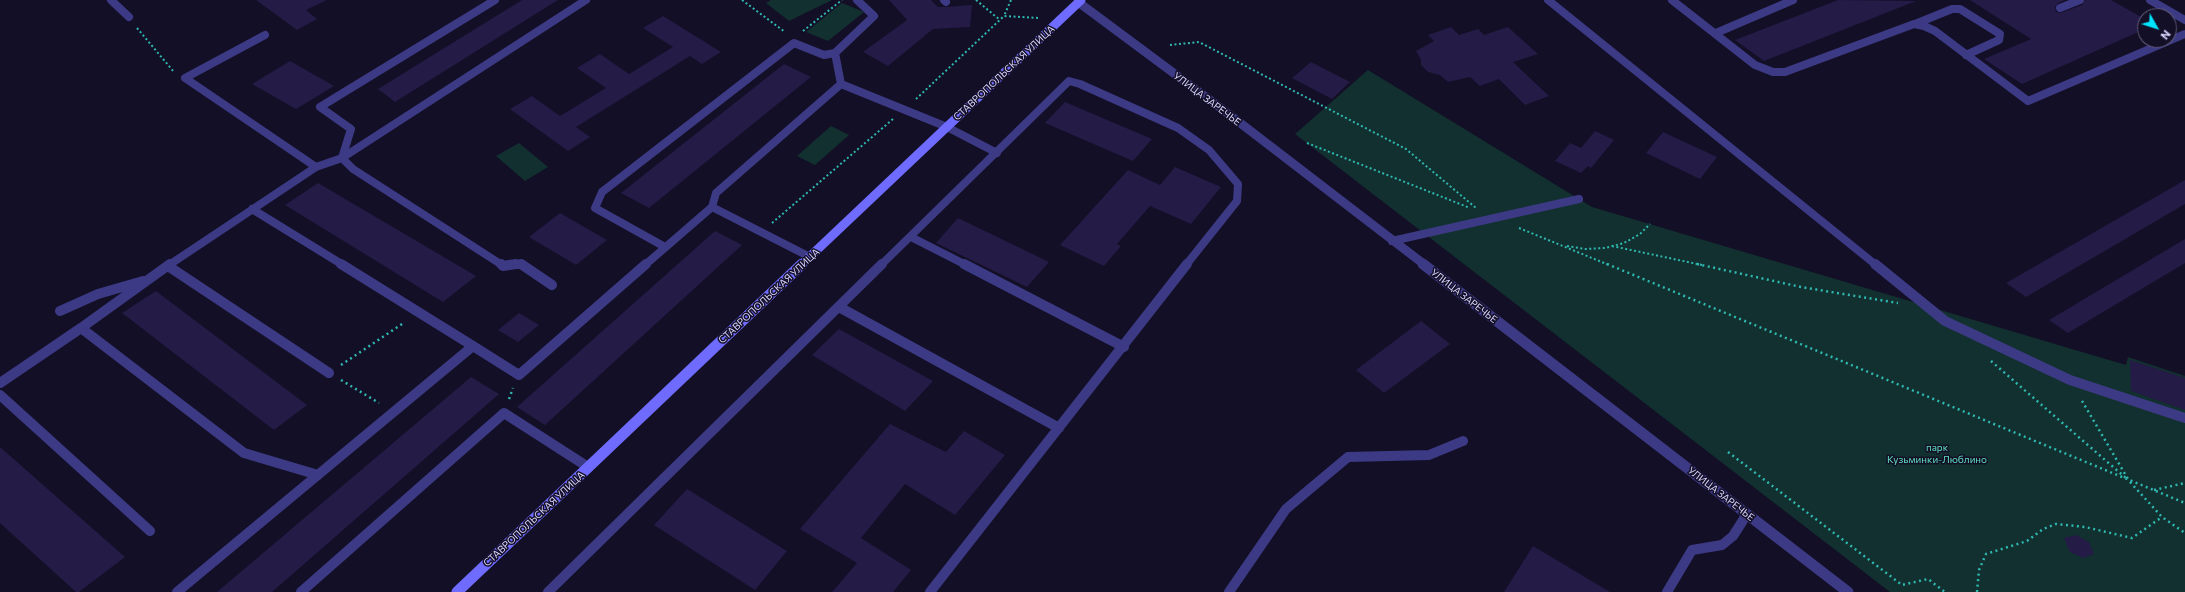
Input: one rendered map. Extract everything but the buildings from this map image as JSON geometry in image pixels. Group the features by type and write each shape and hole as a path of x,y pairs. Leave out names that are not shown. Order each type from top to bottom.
{"main road":[{"name":"СТАВРОПОЛЬСКАЯ УЛИЦА","path":"457,592 1078,1"}],"street":[{"name":"УЛИЦА ЗАРЕЧЬЕ","path":"1078,1 1392,240 1848,592"}],"lane":[{"path":"111,0 129,17"},
{"path":"342,158 351,129 320,107 495,0"},
{"path":"0,383 168,266 316,167 342,158 586,0"},
{"path":"665,248 595,208 602,192 794,41 824,55 836,53 874,16 856,0"},
{"path":"1548,0 1945,321 2070,380 2185,418"},
{"path":"1672,0 1755,65 1773,72 1785,72 1914,24 1952,8 1960,9 2000,34 1999,40 1966,55"},
{"path":"1716,33 1793,0"},
{"path":"2060,8 2080,0"},
{"path":"2150,0 2185,20"},
{"path":"1914,24 1924,26 1935,31 2028,101 2185,34"},
{"path":"265,35 185,78 316,167"},
{"path":"836,53 841,84"},
{"path":"548,592 1069,81 1080,84 1178,128 1209,150 1238,184 1237,200 1124,347 930,592"},
{"path":"841,84 947,127 997,153"},
{"path":"252,209 519,375 712,207 716,193 841,84"},
{"path":"342,158 353,169 503,266 520,264 552,285"},
{"path":"1392,240 1496,219 1579,199"},
{"path":"712,207 810,257"},
{"path":"912,236 1124,347"},
{"path":"168,266 329,373"},
{"path":"60,311 98,294 150,279"},
{"path":"839,307 1059,428"},
{"path":"81,328 244,453 318,475"},
{"path":"177,592 473,346"},
{"path":"0,395 150,531"},
{"path":"301,592 504,413 588,467"},
{"path":"1230,592 1286,509 1348,457 1430,455 1463,441"},
{"path":"1667,592 1692,550 1722,545 1734,536 1747,514"}],"path":[{"path":"742,0 794,41 842,0"},
{"path":"976,0 1000,20"},
{"path":"761,232 904,110 1004,16 1011,0"},
{"path":"1004,16 1047,19"},
{"path":"129,17 171,70 185,78"},
{"path":"1170,44 1199,42 1406,149 1481,213 1307,143"},
{"path":"1496,219 2129,481 2185,502"},
{"path":"1563,246 1586,249 1624,243 1640,234 1650,224"},
{"path":"1612,246 1801,287 1899,304"},
{"path":"394,412 329,373 418,313"},
{"path":"1987,357 2129,481 2162,517 2185,533"},
{"path":"504,413 519,375"},
{"path":"2070,380 2129,481"},
{"path":"1728,452 1902,585 1928,579 1945,592"},
{"path":"2153,490 2185,483"},
{"path":"1977,592 1978,570 1986,554 2027,541 2043,529 2056,524 2085,527 2132,538 2162,517"}],"green space":[{"path":"771,0 832,0 789,21 766,3"},
{"path":"842,3 864,12 828,41 806,32"},
{"name":"парк Кузьминки-Люблино","path":"1368,70 1592,207 2126,365 2128,357 2185,376 2185,592 1890,592 1295,134"},
{"path":"831,126 849,135 815,165 797,156"},
{"path":"519,143 548,167 525,181 496,156"}]}
